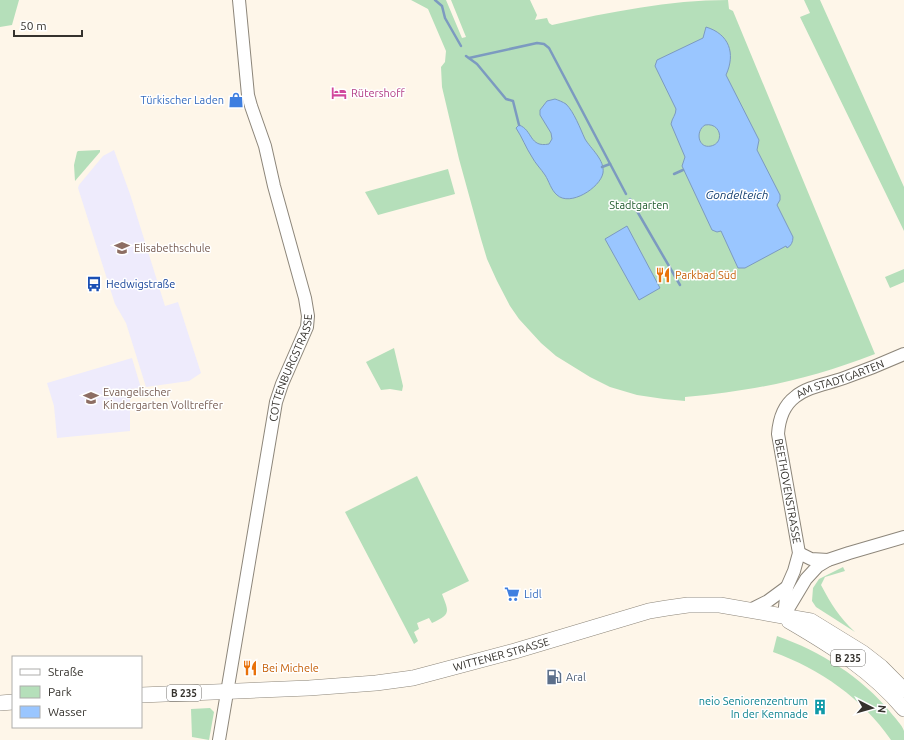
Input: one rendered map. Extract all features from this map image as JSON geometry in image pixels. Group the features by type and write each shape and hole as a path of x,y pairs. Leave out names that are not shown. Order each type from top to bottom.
{"main road":[{"name":"WITTENER STRASSE","path":"142,695 376,683 413,678 515,651 649,611 666,608 720,605 784,617"},
{"name":"B 235","path":"784,617 812,621 840,638 881,667 904,690"},
{"name":"B 235","path":"784,617 855,662 882,685 904,709"},
{"path":"0,703 12,702"}],"street":[{"name":"COTTENBURGSTRASSE","path":"219,740 276,402 282,384 306,332 308,316 305,298 274,186 266,146 248,95 239,0"},
{"name":"AM STADTGARTEN","path":"782,411 794,397 801,393 904,354"},
{"name":"BEETHOVENSTRASSE","path":"782,411 778,434 799,553 787,588 784,617"},
{"path":"784,617 806,579 818,566 828,560 849,553 904,538"},
{"path":"799,553 811,559 828,560"},
{"path":"752,610 787,588"}],"shaded area":[{"name":"Elisabethschule","path":"114,150 130,194 165,306 178,302 201,373 189,381 146,387 126,323 115,304 78,188 103,156"},
{"name":"Evangelischer Kindergarten Volltreffer","path":"132,358 141,388 130,389 130,431 57,438 54,406 47,383"}],"green space":[{"path":"0,0 19,0 12,25 0,27"},
{"name":"Stadtgarten","path":"411,0 446,0 462,38 466,37 451,0 530,0 537,15 535,20 547,18 549,23 552,25 618,11 662,4 728,0 729,9 733,11 875,354 851,363 782,383 735,391 685,397 685,401 637,395 610,387 590,377 556,356 541,343 519,319 510,306 487,259 459,159 442,87 441,67 445,62 446,51 428,9"},
{"path":"804,0 820,0 904,187 904,231 800,17 810,13"},
{"path":"100,150 100,152 75,181 74,165 77,152"},
{"path":"448,169 455,194 378,215 365,192"},
{"path":"904,269 904,282 890,288 885,277"},
{"path":"394,348 403,386 402,391 390,389 381,390 366,362"},
{"path":"417,476 469,581 442,594 447,612 443,617 432,623 429,618 417,623 419,629 414,632 418,641 414,644 345,512"},
{"path":"843,567 845,571 825,577 821,585 836,610 855,632 816,607 812,601 813,588 819,579"},
{"path":"777,636 809,649 854,677 880,700 902,726 904,731 904,740 891,740 867,711 853,698 823,676 773,652"},
{"path":"210,708 214,712 209,740 192,737 191,709"}],"water":[{"name":"Gondelteich","path":"706,27 720,34 728,45 730,59 726,75 759,140 757,150 780,195 780,200 777,205 793,237 792,244 787,248 786,246 745,268 738,268 721,231 717,232 712,230 682,166 685,157 671,124 676,109 655,66 657,60 703,38","holes":["705,125 710,125 718,130 719,137 715,144 707,146 703,145 699,139 699,135 700,131"]},
{"path":"555,99 565,103 572,111 585,139 600,159 603,168 601,179 591,190 569,199 557,195 553,191 545,175 530,154 516,128 519,125 527,131 534,141 543,145 549,144 552,139 551,133 540,115 540,110 547,101"},
{"path":"627,226 660,288 639,300 605,239"}],"waterway":[{"path":"435,0 442,6 445,18 461,46"},
{"path":"469,58 537,43 544,44 549,48 626,194"},
{"path":"466,56 477,64 506,99 513,101 519,125"},
{"path":"602,167 610,164"},
{"path":"674,174 683,170"},
{"path":"630,199 680,285"}],"place":[{"name":"Rütershoff","path":"339,93"},
{"name":"Türkischer Laden","path":"236,100"},
{"name":"Elisabethschule","path":"122,248"},
{"name":"Parkbad Süd","path":"663,275"},
{"name":"Hedwigstraße","path":"94,284"},
{"name":"Evangelischer Kindergarten Volltreffer","path":"91,398"},
{"name":"Lidl","path":"512,594"},
{"name":"Bei Michele","path":"250,668"},
{"name":"Aral","path":"554,677"},
{"name":"neio Seniorenzentrum In der Kemnade","path":"820,707"}]}
